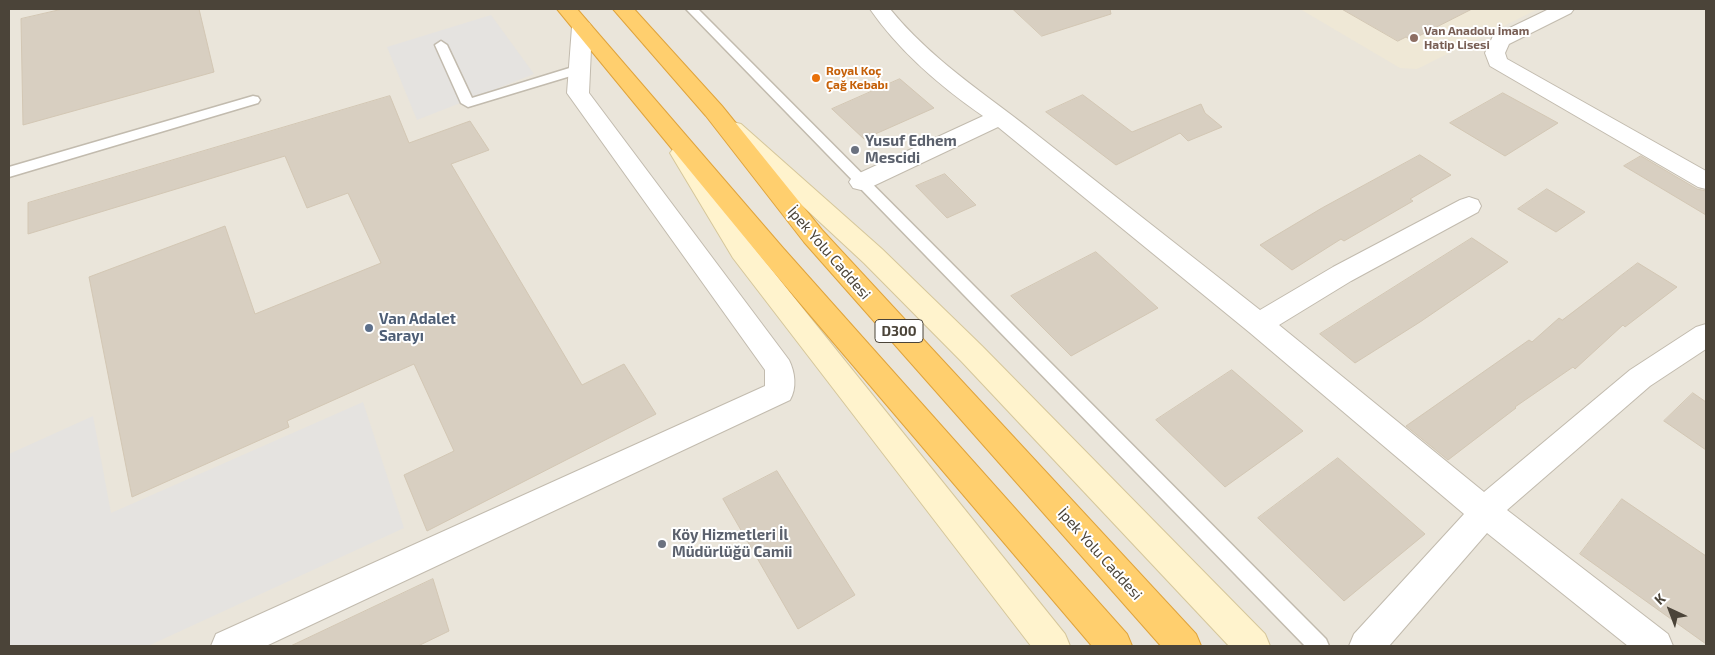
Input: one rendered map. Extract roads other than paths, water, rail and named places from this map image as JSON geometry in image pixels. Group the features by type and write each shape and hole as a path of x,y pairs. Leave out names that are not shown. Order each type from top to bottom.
{"highway":[{"name":"İpek Yolu Caddesi","path":"623,9 714,111 813,236 1184,646"},
{"name":"D300","path":"574,18 671,134 1115,646"}],"street":[{"path":"880,9 892,25 940,70 982,105 1000,116 1259,324 1485,512 1656,646"},
{"path":"1564,9 1500,40 1495,53 1498,62 1706,182"},
{"path":"228,646 780,392 779,368 578,93 580,69 574,18"},
{"path":"714,111 872,256 972,354 1253,646"},
{"path":"861,182 1000,116"},
{"path":"671,134 742,251 1053,646"},
{"path":"1259,324 1342,274 1469,206"},
{"path":"1366,646 1500,496 1640,378 1706,335"}],"lane":[{"path":"692,9 1319,646"},
{"path":"441,45 468,103 580,69"},
{"path":"9,172 253,100"}],"place":[{"name":"Van Anadolu İmam Hatip Lisesi","path":"1414,38"},
{"name":"Royal Koç Çağ Kebabı","path":"816,78"},
{"name":"Yusuf Edhem Mescidi","path":"855,150"},
{"name":"Van Adalet Sarayı","path":"369,328"},
{"name":"Köy Hizmetleri İl Müdürlüğü Camii","path":"662,544"}]}
